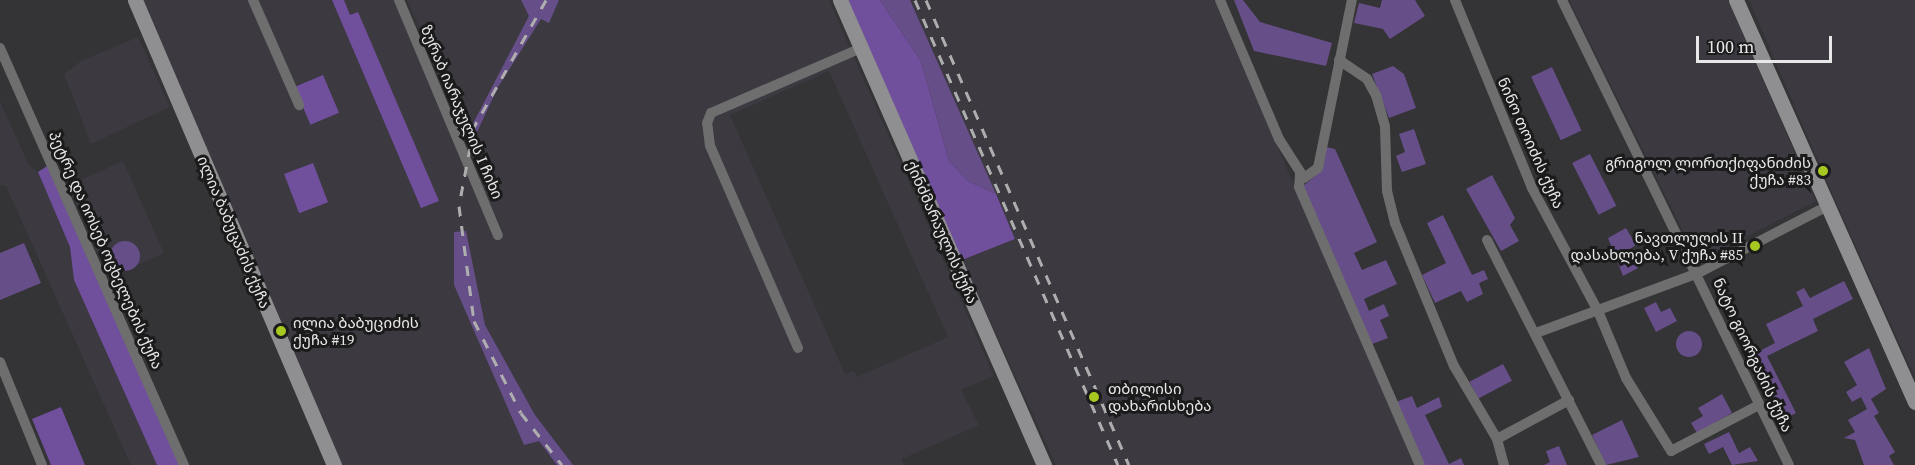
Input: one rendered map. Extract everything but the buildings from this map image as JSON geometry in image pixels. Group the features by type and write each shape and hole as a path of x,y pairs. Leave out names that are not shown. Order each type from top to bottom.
{"street":[{"name":"ილია ბაბუცაძის ქუჩა","path":"135,0 334,465"},
{"path":"253,0 299,105"},
{"name":"ზურაბ იარაჯულის I ჩიხი","path":"399,0 498,235"},
{"name":"ქინძმარაულის ქუჩა","path":"840,0 1044,465"},
{"path":"1220,0 1279,139 1300,174 1299,187 1420,465"},
{"path":"1300,174 1309,177 1318,168 1352,0"},
{"name":"ნინო თოიძის ქუჩა","path":"1455,0 1532,188 1598,312 1626,378 1674,453 1759,405"},
{"name":"ნატო გიორგაძის ქუჩა","path":"1563,0 1698,273 1789,465"},
{"path":"1736,0 1915,402"},
{"name":"პეტრე და იოსებ ოცხელების ქუჩა","path":"0,48 184,465"},
{"path":"798,348 710,146 707,123 711,113 861,48"},
{"path":"1339,60 1367,79 1376,95 1385,127 1387,191 1395,224 1466,392 1497,439 1504,465"},
{"path":"1536,333 1598,312 1698,273 1828,206"},
{"path":"1487,240 1601,465"},
{"path":"0,362 4,383 42,465"},
{"path":"1497,439 1569,400"}],"shaded area":[{"path":"139,0 394,0 493,237 503,232 479,179 483,176 407,0 829,0 994,376 961,390 979,425 902,459 904,465 342,465","holes":["829,71 948,337 857,377 854,371 845,374 730,115"]},
{"path":"332,0 344,0 350,15 358,12 439,201 421,208"},
{"path":"521,0 559,0 549,23 541,19 498,87 471,145 467,135 529,16"},
{"path":"848,0 880,0 921,61 949,161 968,181 996,194 1015,239 962,260"},
{"path":"880,0 910,0 996,194 968,181 949,161 921,61"},
{"name":"თბილისი დახარისხება","path":"910,0 1214,0 1415,465 1056,465 962,260 1015,239"},
{"path":"1234,0 1243,0 1260,22 1332,43 1326,66 1254,51"},
{"path":"1382,0 1415,0 1425,16 1390,39 1383,29 1354,23 1359,3 1380,8"},
{"path":"1569,0 1728,0 1816,201 1698,262"},
{"path":"1749,0 1915,0 1915,378 1834,198"},
{"path":"138,37 170,107 91,144 64,74 81,61"},
{"path":"1393,66 1404,74 1416,108 1389,118 1372,74"},
{"path":"1552,67 1582,130 1561,140 1531,77"},
{"path":"323,75 339,113 310,125 294,87"},
{"path":"0,102 29,165 38,172 70,247 74,280 157,465 131,465 6,186 0,185"},
{"path":"1414,129 1426,164 1402,172 1396,156 1405,152 1399,134"},
{"path":"1326,147 1335,149 1377,242 1354,253 1362,270 1386,260 1397,284 1364,299 1369,311 1384,304 1389,316 1380,320 1388,338 1372,344 1302,187 1322,170"},
{"path":"1590,154 1616,206 1599,215 1572,163"},
{"path":"123,161 164,253 109,278 68,185"},
{"path":"313,163 328,202 299,213 284,174"},
{"path":"47,166 180,465 157,465 74,280 70,247 38,172"},
{"path":"1492,175 1515,218 1510,225 1519,241 1501,251 1466,189"},
{"path":"1443,215 1472,275 1484,270 1488,279 1479,283 1483,294 1467,302 1461,291 1435,303 1422,275 1446,263 1427,223"},
{"path":"1626,228 1636,245 1628,250 1638,268 1623,276 1608,238"},
{"path":"466,231 485,325 535,415 573,465 557,465 539,441 524,445 454,285 454,232"},
{"path":"125,241 131,242 139,250 139,262 131,270 125,271 119,270 111,262 110,256 111,250 119,242"},
{"path":"24,243 41,283 0,300 0,253"},
{"path":"1844,281 1853,299 1813,319 1818,331 1767,356 1796,413 1778,422 1754,372 1759,369 1752,355 1775,343 1766,324 1803,306 1796,292 1804,288 1810,298"},
{"path":"1656,302 1661,312 1670,308 1677,321 1656,332 1644,308"},
{"path":"1689,331 1698,335 1702,344 1698,353 1689,357 1680,353 1676,344 1680,335"},
{"path":"1869,348 1886,389 1871,399 1879,413 1874,416 1895,452 1889,456 1894,465 1864,465 1855,440 1844,438 1855,432 1848,420 1867,409 1861,397 1852,402 1846,392 1857,385 1844,362"},
{"path":"1503,364 1512,381 1478,399 1469,382"},
{"path":"1722,394 1732,413 1697,433 1691,423 1703,416 1698,408"},
{"path":"1412,396 1417,408 1439,397 1442,407 1425,415 1449,464 1461,458 1464,465 1424,465 1396,402"},
{"path":"61,407 85,465 51,465 32,419"},
{"path":"1622,420 1639,457 1606,465 1592,435"},
{"path":"1729,432 1739,453 1750,447 1758,461 1732,465 1723,447 1709,454 1704,444"},
{"path":"1559,446 1567,465 1544,465 1550,462 1546,451"}],"railway":[{"path":"546,0 474,127 459,206 474,321 521,413 562,465"},
{"path":"915,0 1118,465"},
{"path":"926,0 1129,465"}],"place":[{"name":"გრიგოლ ლორთქიფანიძის ქუჩა #83","path":"1823,171"},
{"name":"ნავთლუღის II დასახლება, V ქუჩა #85","path":"1755,246"},
{"name":"ილია ბაბუციძის ქუჩა #19","path":"281,331"},
{"name":"თბილისი დახარისხება","path":"1094,397"}]}
